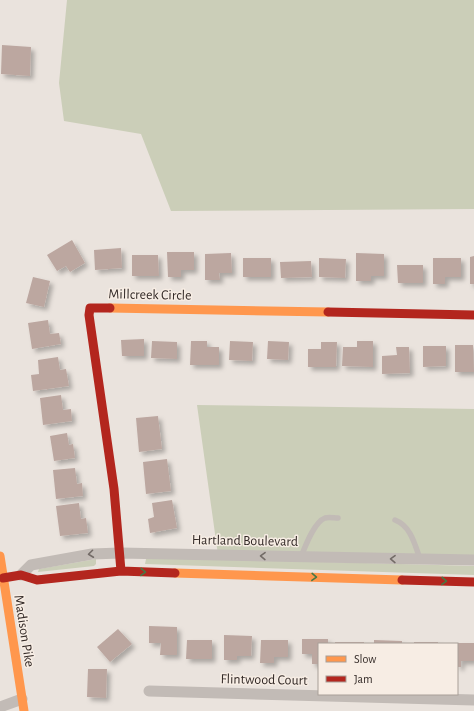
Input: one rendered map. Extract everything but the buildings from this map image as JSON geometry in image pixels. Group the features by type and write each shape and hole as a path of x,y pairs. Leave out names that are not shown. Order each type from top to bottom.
{"street":[{"name":"Millcreek Circle","path":"121,571 114,489 89,315 90,308 474,315"},
{"name":"Hartland Boulevard","path":"21,575 30,565 92,554 120,553 474,560"},
{"name":"Madison Pike","path":"0,556 24,711"},
{"name":"Hartland Boulevard","path":"3,578 21,575 37,580 121,571 474,582"},
{"name":"Flintwood Court","path":"149,691 474,700"},
{"path":"0,707 22,699"}],"lane":[{"path":"300,557 308,540 321,520 326,518 338,518"},
{"path":"396,520 403,524 411,535 420,559"}],"green space":[{"path":"67,0 474,0 474,209 171,211 141,134 64,121 59,83"},
{"path":"197,405 474,409 474,560 218,555"},
{"path":"150,557 474,566 474,575 145,564 146,559"},
{"path":"96,559 96,564 94,566 38,572 39,569"}],"traffic: slow":[{"path":"110,308 328,312"},
{"path":"0,556 24,711"},
{"path":"175,573 402,580"}],"traffic: jam":[{"path":"110,308 90,308 89,315 114,489 121,571"},
{"path":"328,312 474,315"},
{"path":"3,578 21,575 37,580 121,571 175,573"},
{"path":"402,580 474,582"}]}
